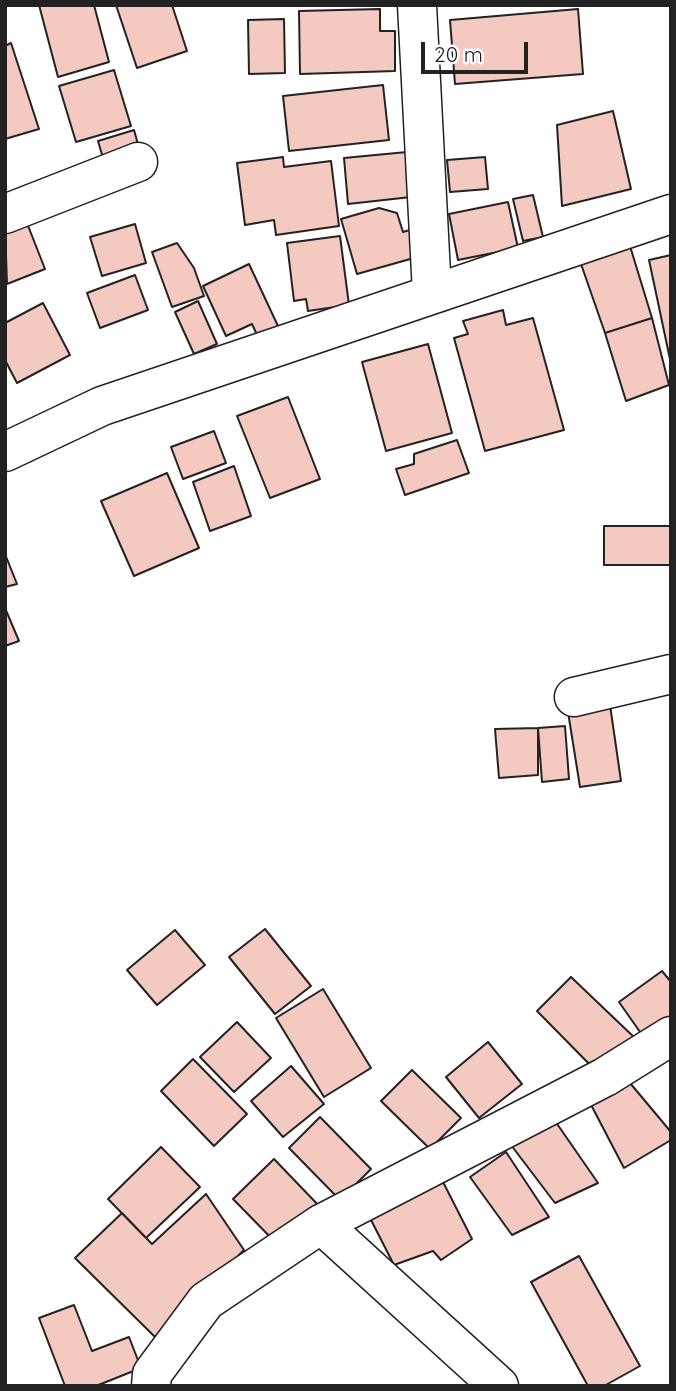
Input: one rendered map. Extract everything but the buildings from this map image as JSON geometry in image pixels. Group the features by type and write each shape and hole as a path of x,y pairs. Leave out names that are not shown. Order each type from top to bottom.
{"street":[{"path":"417,5 432,293"},
{"path":"5,214 138,162"},
{"path":"5,452 102,406 671,214"},
{"path":"574,697 671,674"},
{"path":"150,1386 152,1374 206,1301 321,1224 605,1077 671,1036"},
{"path":"321,1224 499,1386"}]}
